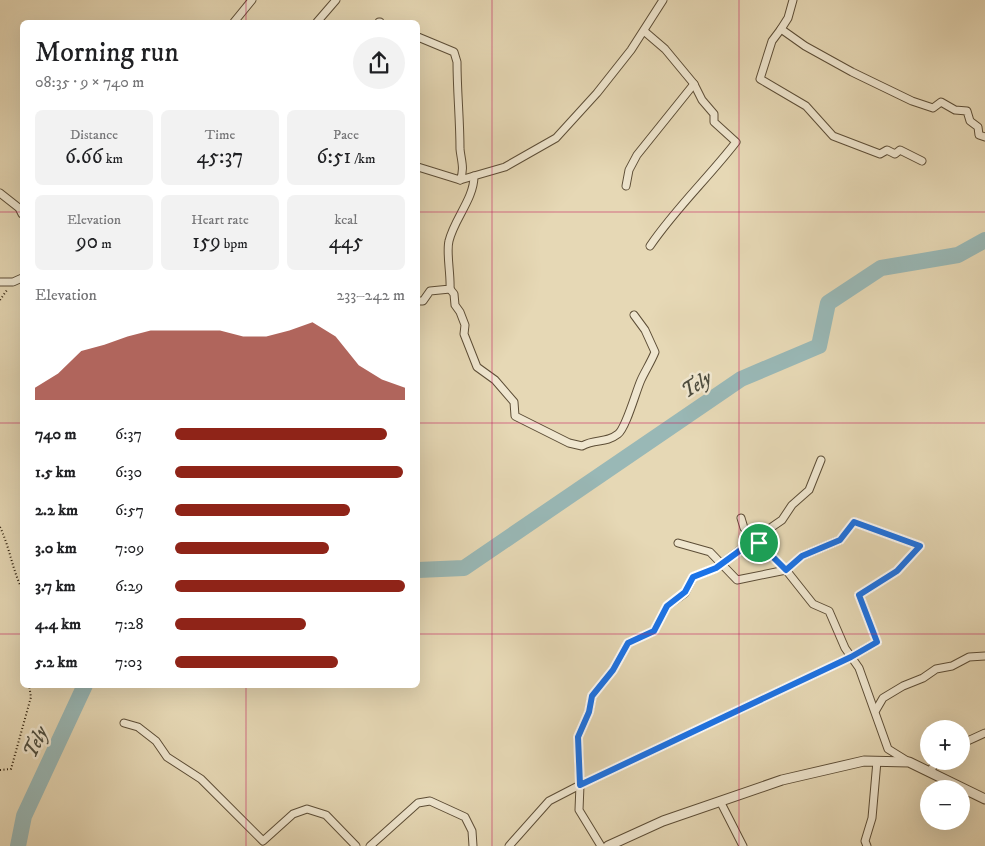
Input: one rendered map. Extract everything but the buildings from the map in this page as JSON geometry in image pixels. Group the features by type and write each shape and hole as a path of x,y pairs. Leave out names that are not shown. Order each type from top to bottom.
{"street":[{"path":"236,20 252,0"},
{"path":"319,20 336,0"},
{"path":"420,168 460,180 505,167 556,138 596,93 644,30 663,0"},
{"path":"793,0 788,18 772,41 760,79 806,106 833,136 880,154 887,150 895,154 900,150 922,161"},
{"path":"781,29 805,46 912,101 932,108 941,102 955,110 966,111 970,121 978,127 978,135 985,137"},
{"path":"644,30 665,50 694,84 702,100 714,114 714,122 736,142 679,211 663,227 650,246"},
{"path":"420,38 454,52 462,135 460,148 463,173 460,180"},
{"path":"626,186 629,170 637,155 694,84"},
{"path":"474,176 474,187 454,224 448,244 452,274 450,289 454,294 454,305 460,312 465,325 464,334 477,367 495,380 514,402 515,416 569,443 582,446 592,440 606,440 620,433 636,397 640,381 655,352 645,330 634,315"},
{"path":"0,193 20,210"},
{"path":"0,282 13,282 20,279"},
{"path":"420,301 423,300 430,291 450,289"},
{"path":"601,846 579,810 578,737 589,712 592,696 613,670 628,643 654,631 667,606 685,592 693,577 716,568 720,563 742,549 759,543 764,533 782,520 792,505 809,490 821,460"},
{"path":"741,518 744,528 786,570 813,604 829,611 845,648 859,668 876,710 888,748 909,762 985,799"},
{"path":"509,846 549,801 851,657 877,642 859,595 897,571 920,546 854,522 840,540 802,556 786,570 737,580 710,552 678,543"},
{"path":"876,710 883,698 903,686 923,678 936,669 952,666 969,657 985,656"},
{"path":"124,723 138,727 156,741 167,757 201,779 263,841 293,814 307,809 326,815 356,846"},
{"path":"970,740 985,733"},
{"path":"608,846 664,820 782,780 864,761 909,762"},
{"path":"867,846 865,841 872,818 877,762"},
{"path":"370,846 418,803 430,801 465,817 472,831 473,846"},
{"path":"720,801 740,835 743,846"}],"path":[{"path":"0,300 13,282"},
{"path":"0,527 11,550 16,576 20,585"},
{"path":"0,770 11,769 31,697 30,688"}],"waterway":[{"name":"Tely","path":"420,570 464,568 741,379 819,346 828,303 881,268 958,255 985,240"},
{"name":"Tely","path":"18,846 24,816 84,688"}],"route":[{"path":"854,522 920,546 897,571 859,595 877,642 851,657 580,785 578,737 589,712 592,696 613,670 628,643 654,631 667,606 685,592 693,577 716,568 720,563 742,549 759,543 786,570 802,556 840,540 854,522"}]}
